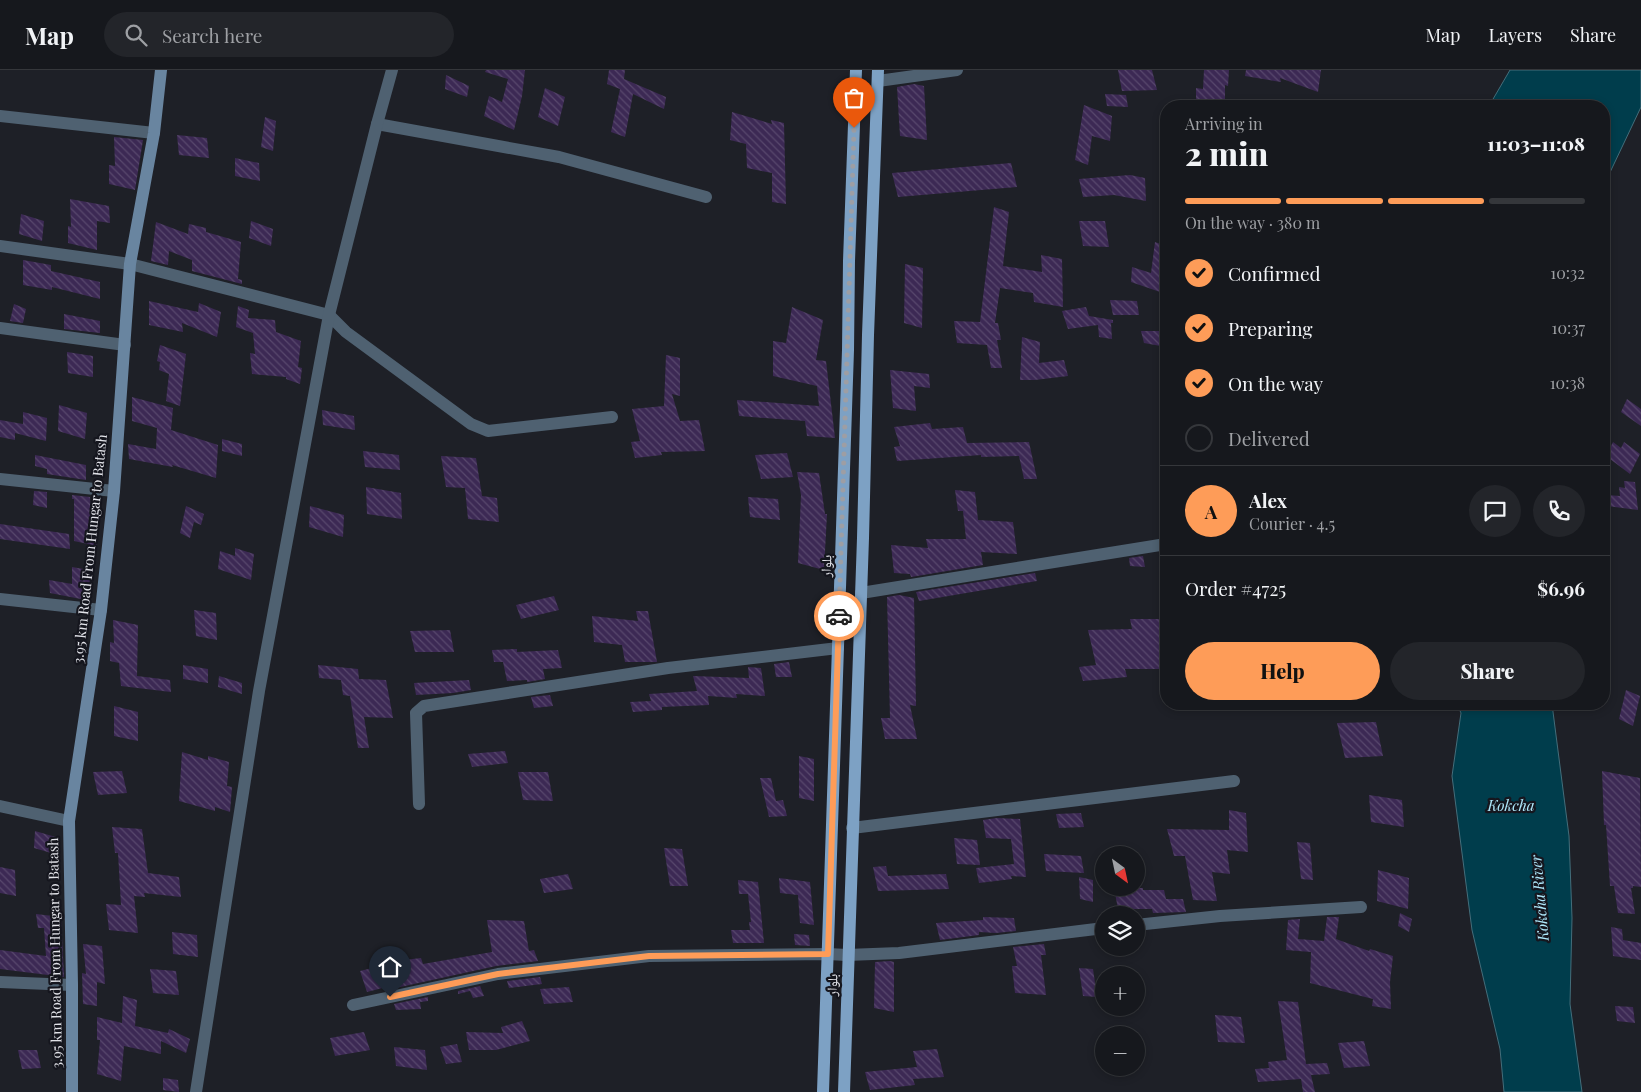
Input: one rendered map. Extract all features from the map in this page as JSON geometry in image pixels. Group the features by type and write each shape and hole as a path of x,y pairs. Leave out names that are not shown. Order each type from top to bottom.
{"main road":[{"name":"بلوار","path":"824,1092 856,70"},
{"name":"بلوار","path":"844,1092 847,955 878,76"},
{"path":"854,128 876,127"}],"street":[{"name":"3.95 km Road From Hungar to Batash","path":"72,1092 69,821 101,610 114,491 130,264 154,133 162,70"},
{"path":"196,1092 259,691 329,315 376,124 392,70"},
{"path":"878,76 956,70"},
{"path":"0,116 154,133"},
{"path":"376,124 559,157 706,197"},
{"path":"0,246 130,264 329,315 346,332 463,419 488,431 612,416"},
{"path":"0,328 125,346"},
{"path":"0,479 114,491"},
{"path":"861,593 1160,545"},
{"path":"0,598 101,610"},
{"path":"419,804 416,713 424,706 668,668 838,648"},
{"path":"852,828 1234,781"},
{"path":"0,806 69,821"},
{"path":"1145,924 1220,916 1361,907"},
{"path":"353,1005 498,974 649,956 899,953 1095,929"},
{"path":"0,982 72,985"}],"water":[{"path":"1510,70 1641,70 1641,107 1610,172 1610,100 1492,100"},
{"name":"Kokcha","path":"1460,710 1553,710 1569,836 1572,918 1570,1004 1582,1092 1504,1092 1500,1049 1472,930 1452,776 1461,713"}],"building":[{"path":"486,70 525,70 522,96 514,130 484,116 489,96 502,102 508,79 485,72"},
{"path":"609,70 625,70 624,79 666,97 664,109 633,94 625,137 611,132 620,89 607,84"},
{"path":"1118,70 1152,70 1157,90 1122,91"},
{"path":"1204,70 1229,70 1228,86 1225,85 1225,100 1196,100 1196,88 1203,89"},
{"path":"1246,70 1321,70 1318,92 1280,78 1281,82 1245,76"},
{"path":"446,75 469,86 467,97 445,89"},
{"path":"914,84 924,86 927,140 900,136 897,87"},
{"path":"545,88 565,97 558,126 538,117"},
{"path":"1105,94 1126,95 1128,107 1107,106"},
{"path":"1084,105 1112,116 1110,141 1092,136 1088,165 1075,160"},
{"path":"732,112 772,124 771,120 784,123 786,204 772,202 772,173 747,168 746,144 730,140"},
{"path":"265,117 276,121 273,151 261,147"},
{"path":"177,135 207,138 209,158 179,155"},
{"path":"114,137 143,140 135,190 109,184 109,165 115,166"},
{"path":"235,158 259,163 260,181 235,176"},
{"path":"1011,163 1017,187 898,197 892,173"},
{"path":"1130,175 1145,178 1146,201 1114,195 1083,197 1079,179"},
{"path":"70,199 109,206 110,223 97,221 97,250 68,243 68,226 71,227"},
{"path":"994,207 1009,212 1003,266 1042,272 1041,255 1062,259 1063,307 1034,302 1033,293 1000,288 995,323 998,323 1001,340 997,340 1002,368 991,368 987,345 957,343 954,321 980,322"},
{"path":"21,214 44,221 42,241 19,234"},
{"path":"251,221 273,229 271,246 249,238"},
{"path":"1079,221 1105,221 1109,247 1083,246"},
{"path":"156,222 188,234 189,224 206,228 206,232 241,242 238,279 242,280 242,284 192,271 192,260 169,251 168,265 151,261"},
{"path":"1155,242 1160,244 1160,292 1131,282 1132,267 1151,273"},
{"path":"23,260 51,265 51,271 100,282 100,299 52,287 52,290 23,285"},
{"path":"905,264 923,268 922,328 904,323"},
{"path":"1110,300 1137,301 1139,315 1113,315"},
{"path":"149,301 198,312 199,303 221,312 217,337 182,323 183,332 149,325"},
{"path":"14,304 26,309 23,323 10,321"},
{"path":"238,306 249,310 248,318 275,320 276,332 301,341 298,367 302,368 300,384 286,379 286,377 252,374 250,353 255,354 253,333 236,327"},
{"path":"792,307 823,320 816,360 826,361 835,438 807,436 805,421 739,416 737,400 819,406 817,386 773,376 773,341 786,343"},
{"path":"1086,307 1089,316 1113,320 1113,323 1111,323 1112,339 1099,337 1098,325 1068,329 1062,311"},
{"path":"64,314 100,321 100,333 64,329"},
{"path":"1141,331 1160,331 1160,346 1144,343"},
{"path":"1022,337 1040,342 1039,363 1064,360 1068,376 1020,380"},
{"path":"160,345 186,354 180,406 166,401 169,374 159,370 160,362 157,361"},
{"path":"67,352 93,356 93,377 68,373"},
{"path":"666,355 680,358 680,396 672,394 680,421 699,420 705,451 661,452 662,455 635,458 631,442 640,441 632,409 664,406"},
{"path":"890,370 929,374 930,388 914,386 916,411 893,408"},
{"path":"132,397 173,408 171,430 218,445 216,478 172,465 173,467 129,459 128,444 156,449 157,428 132,421"},
{"path":"1627,399 1641,409 1641,426 1621,412"},
{"path":"59,405 87,413 85,439 58,431"},
{"path":"322,410 354,416 355,430 323,425"},
{"path":"23,412 47,418 46,441 15,433 15,440 0,437 0,420 23,424"},
{"path":"930,423 932,429 963,427 967,443 1029,442 1037,479 1024,479 1019,456 981,457 981,455 897,461 894,447 900,446 894,427"},
{"path":"222,439 242,444 242,456 222,451"},
{"path":"1613,442 1621,448 1624,442 1640,454 1630,474 1610,459 1610,448"},
{"path":"363,451 399,455 400,470 365,467"},
{"path":"787,453 793,477 761,479 755,455"},
{"path":"35,455 86,465 86,480 47,474 47,469 35,466"},
{"path":"441,456 476,458 482,496 497,498 499,522 468,519 465,488 446,487"},
{"path":"797,472 819,473 825,514 827,514 824,570 798,563 801,495"},
{"path":"1624,481 1635,482 1638,510 1610,506 1610,495 1620,496 1619,487 1625,488"},
{"path":"366,487 401,493 402,519 367,514"},
{"path":"955,490 975,492 978,520 1013,522 1017,554 981,552 983,565 911,577 910,574 894,573 891,545 928,548 926,539 966,539 963,511 958,511"},
{"path":"34,491 47,492 47,508 33,505"},
{"path":"72,495 90,497 91,519 97,520 97,546 74,541 74,499 72,499"},
{"path":"748,497 778,499 780,520 750,517"},
{"path":"186,506 204,514 201,525 194,522 190,538 180,533"},
{"path":"310,506 344,515 343,537 309,527"},
{"path":"0,524 69,534 70,549 0,539"},
{"path":"235,548 254,554 251,580 218,569 220,551 235,556"},
{"path":"1143,556 1145,567 1130,566 1129,558"},
{"path":"72,567 89,570 91,601 50,593 49,580 72,584"},
{"path":"1035,573 1037,581 919,601 916,592"},
{"path":"899,595 914,598 916,706 910,705 917,739 885,739 881,718 890,718 887,597"},
{"path":"554,596 559,610 521,619 516,605"},
{"path":"194,610 216,613 217,640 196,636"},
{"path":"636,611 648,611 657,662 625,662 622,645 594,642 592,616 638,621"},
{"path":"1130,619 1160,619 1160,669 1125,669 1127,677 1083,681 1079,667 1096,665 1088,630 1132,629"},
{"path":"113,620 138,625 137,676 170,680 171,692 121,686 119,663 110,661 110,642 114,643"},
{"path":"450,630 454,652 415,652 410,631"},
{"path":"517,649 517,652 558,650 562,668 543,669 545,679 527,682 527,680 507,681 503,662 494,662 492,650"},
{"path":"789,662 792,677 776,677 774,664"},
{"path":"183,665 208,669 208,683 183,679"},
{"path":"318,665 358,669 359,679 386,680 393,718 364,717 369,748 358,748 350,696 343,695 341,680 319,678"},
{"path":"748,667 761,668 765,696 736,694 737,698 708,696 709,705 662,707 662,710 633,712 630,702 651,701 649,694 697,691 693,676 749,678"},
{"path":"219,676 242,683 242,694 218,687"},
{"path":"469,680 471,690 453,693 416,695 414,683"},
{"path":"1626,690 1640,696 1633,726 1619,719"},
{"path":"550,695 553,706 534,708 531,697"},
{"path":"114,706 138,712 138,741 114,736"},
{"path":"1376,722 1383,756 1345,758 1337,723"},
{"path":"505,751 508,763 472,767 468,754"},
{"path":"182,752 208,760 208,756 229,762 227,786 232,787 230,812 215,807 215,811 179,801"},
{"path":"799,756 814,759 814,801 799,798"},
{"path":"122,771 127,793 98,795 93,772"},
{"path":"1602,771 1640,778 1641,887 1633,886 1631,888 1635,914 1618,913 1614,886 1610,886 1606,825 1604,825"},
{"path":"518,772 548,772 553,801 523,800"},
{"path":"760,778 771,778 776,801 783,800 787,816 769,817"},
{"path":"1369,795 1402,800 1404,827 1371,822"},
{"path":"1229,810 1246,813 1248,852 1227,850 1230,874 1212,872 1217,901 1193,900 1185,856 1174,856 1167,829 1229,830"},
{"path":"1081,813 1084,827 1059,828 1056,814"},
{"path":"997,818 1020,819 1026,877 1011,876 1012,879 979,883 976,868 1014,864 1011,839 986,838 983,820"},
{"path":"112,827 142,829 148,873 179,877 181,897 144,893 145,897 134,896 138,933 109,930 106,904 121,905 118,853 115,853"},
{"path":"35,831 59,838 58,855 34,848"},
{"path":"954,838 977,840 980,865 957,864"},
{"path":"1297,842 1310,843 1313,880 1301,879"},
{"path":"664,848 682,849 688,886 670,886"},
{"path":"1044,854 1081,856 1084,873 1046,871"},
{"path":"886,866 888,876 946,874 949,889 878,891 873,867"},
{"path":"0,867 15,870 16,896 0,893"},
{"path":"1378,870 1409,878 1408,909 1377,901"},
{"path":"568,874 573,889 544,893 540,879"},
{"path":"1079,877 1093,880 1093,902 1080,899"},
{"path":"779,878 810,882 814,925 800,923 798,895 780,893"},
{"path":"738,880 758,882 764,943 733,943 731,930 750,930 749,922 751,922 748,894 739,894"},
{"path":"1145,890 1164,890 1166,899 1183,899 1186,912 1153,913 1152,909 1145,909 1145,906 1117,906 1116,896 1145,896"},
{"path":"1400,913 1412,919 1409,932 1398,926"},
{"path":"36,914 61,917 64,977 0,969 0,950 46,956 44,928 38,928"},
{"path":"983,917 1014,918 1016,931 979,932 979,935 940,940 936,923 983,920"},
{"path":"1327,917 1339,917 1336,939 1369,951 1370,949 1393,956 1390,982 1391,1009 1372,1006 1373,999 1310,983 1311,952 1286,950 1288,920 1300,919 1298,939 1324,941"},
{"path":"487,920 524,921 529,951 534,950 538,961 496,966 391,989 390,986 367,992 360,971 388,964 388,962 421,958 423,964 492,952"},
{"path":"1611,927 1622,929 1623,940 1641,943 1641,960 1613,956"},
{"path":"172,932 197,935 198,957 173,954"},
{"path":"794,934 809,935 810,946 795,945"},
{"path":"83,944 102,946 105,984 97,982 97,1006 83,1004 82,973 86,974"},
{"path":"1044,944 1046,955 1041,955 1046,995 1015,993 1012,966 1017,966 1013,947"},
{"path":"875,962 894,962 894,1012 874,1008"},
{"path":"1079,968 1093,969 1095,997 1083,996"},
{"path":"150,969 176,971 179,995 153,993"},
{"path":"540,977 542,984 509,988 507,981"},
{"path":"480,986 484,996 473,998 470,991 458,994 458,991"},
{"path":"569,987 573,1002 544,1004 540,989"},
{"path":"123,996 137,1000 135,1026 168,1033 169,1029 190,1039 186,1053 161,1041 161,1054 124,1046 121,1081 97,1074 100,1040 97,1040 97,1017 122,1023"},
{"path":"428,997 428,1001 420,1002 421,1009 396,1010 394,1004"},
{"path":"1278,1001 1298,1002 1306,1064 1327,1063 1330,1074 1311,1075 1315,1092 1303,1092 1301,1079 1258,1082 1255,1069 1269,1068 1268,1062 1287,1060"},
{"path":"1615,1006 1633,1007 1635,1023 1617,1021"},
{"path":"1215,1015 1241,1017 1245,1043 1218,1042"},
{"path":"522,1021 530,1041 496,1050 469,1050 466,1032 503,1033 501,1027"},
{"path":"364,1032 370,1050 335,1056 330,1038"},
{"path":"1364,1041 1370,1066 1344,1068 1338,1043"},
{"path":"457,1044 462,1062 446,1064 440,1047"},
{"path":"394,1047 425,1050 427,1070 396,1066"},
{"path":"937,1049 944,1077 913,1079 915,1085 870,1090 865,1072 917,1067 913,1051"},
{"path":"18,1050 37,1050 41,1068 22,1069"},
{"path":"163,1078 178,1080 179,1092 163,1090"}],"way so far":[{"path":"839,616 854,128"}],"route":[{"path":"390,997 498,974 649,956 828,954 839,616"}],"water label":[{"name":"Kokcha River","path":"1540,898"}]}
